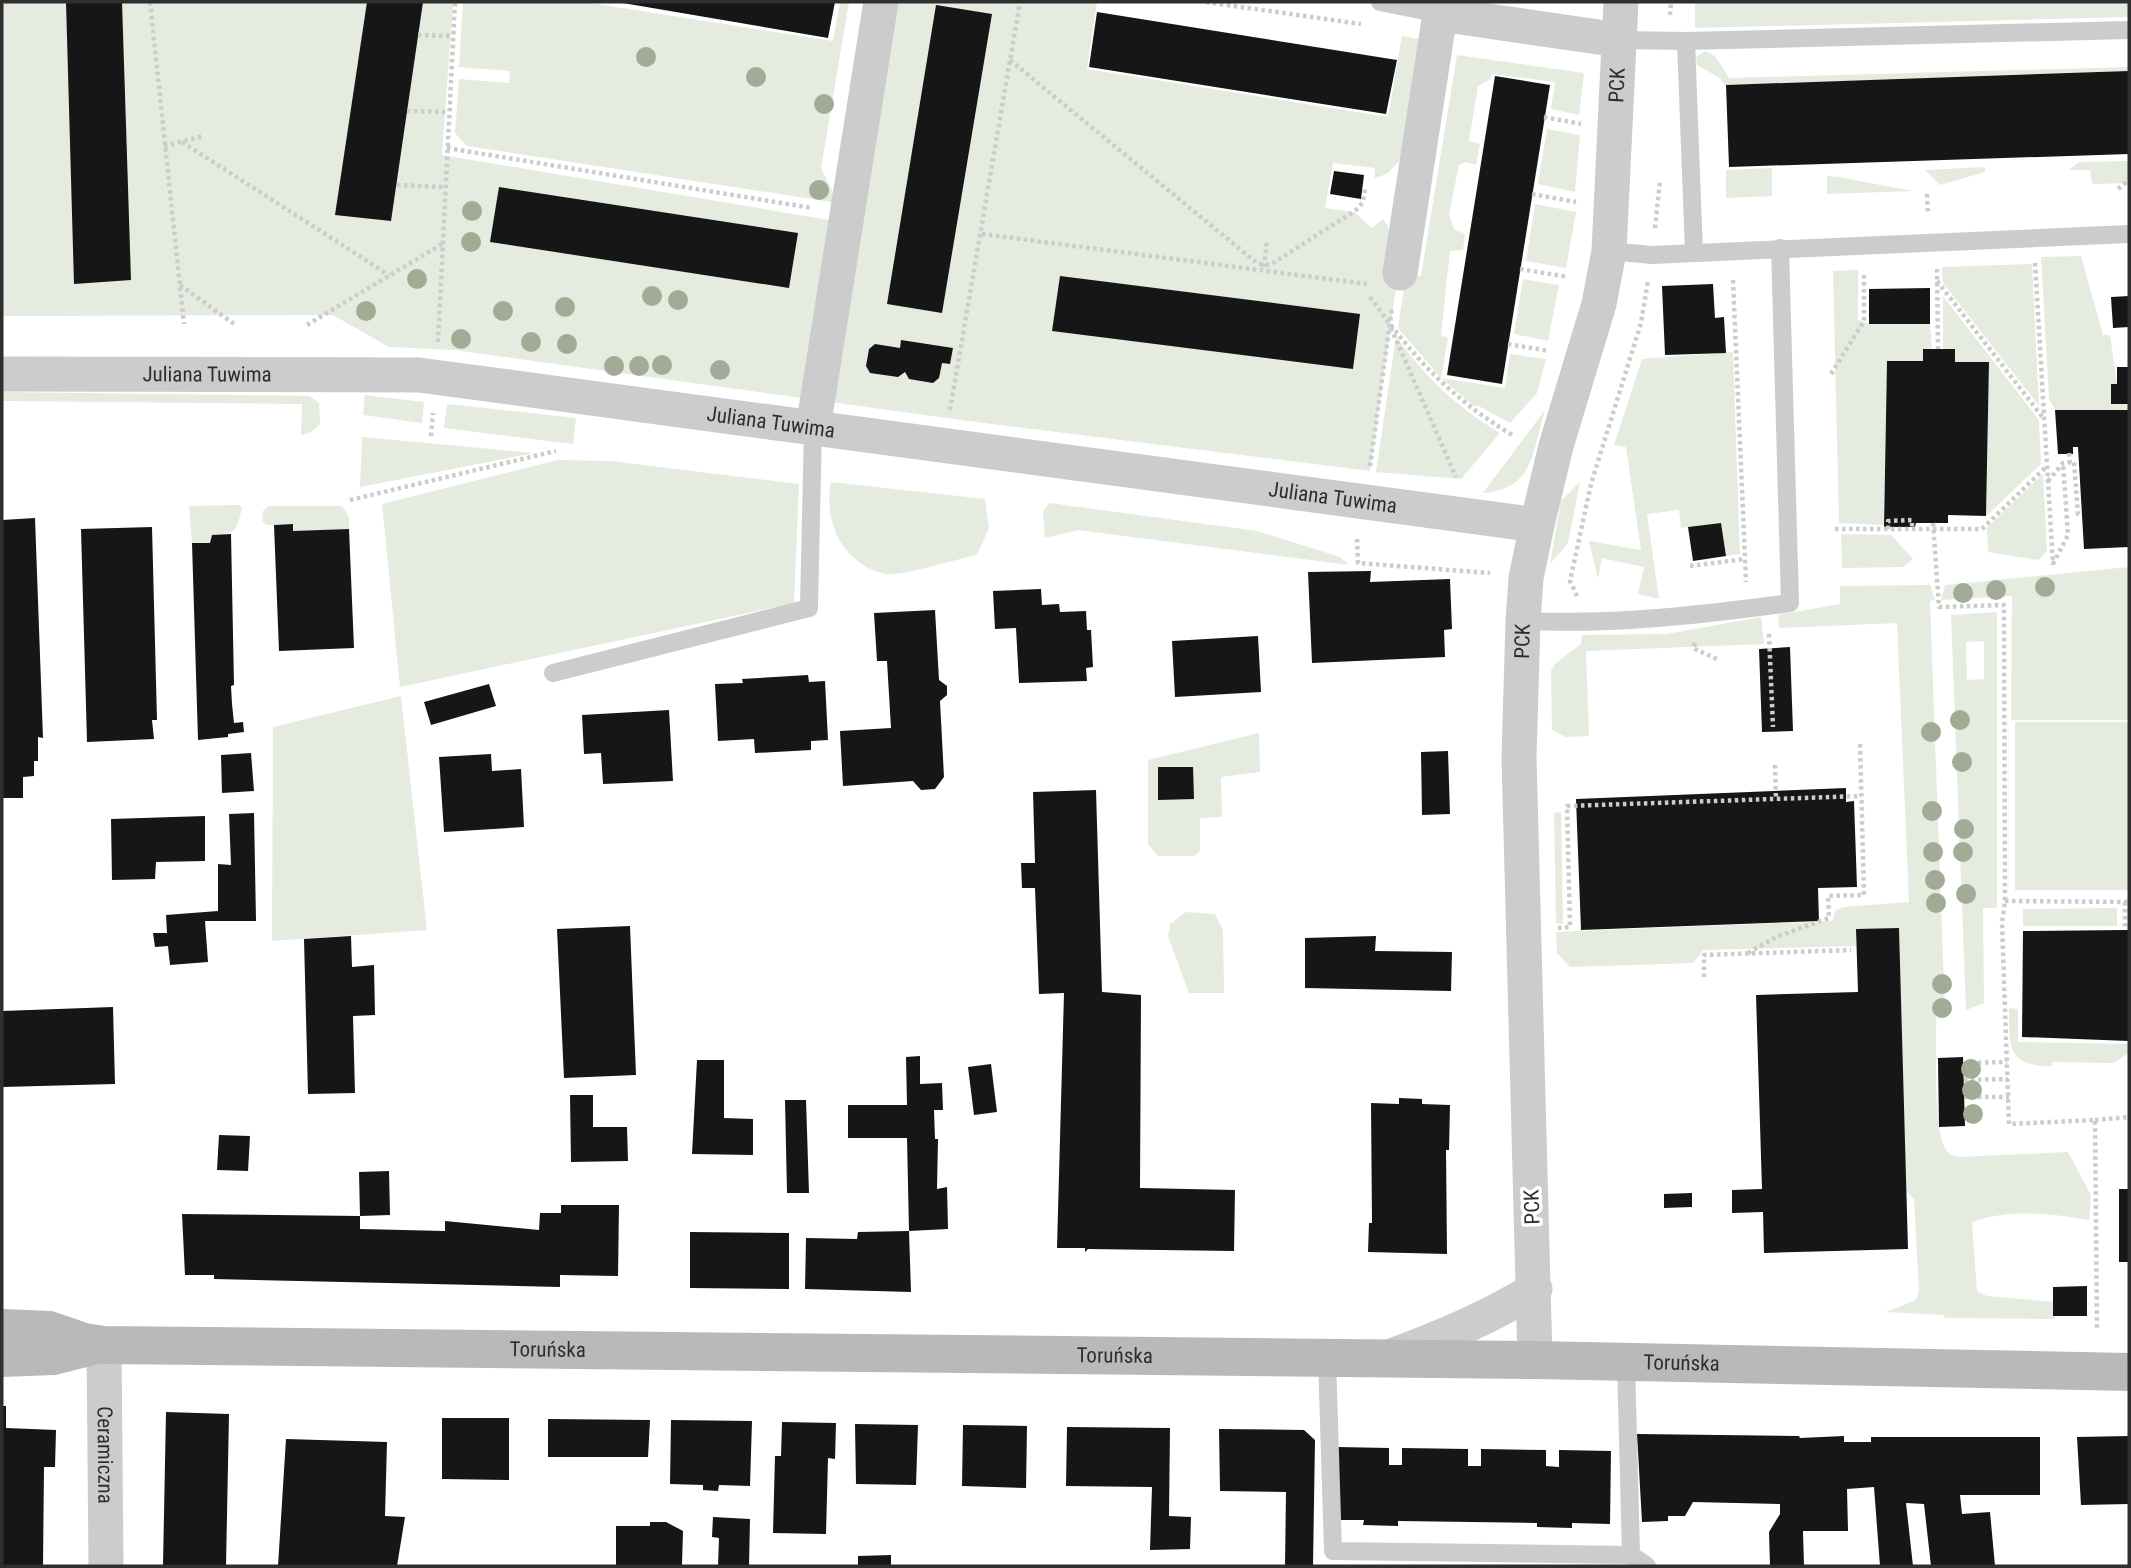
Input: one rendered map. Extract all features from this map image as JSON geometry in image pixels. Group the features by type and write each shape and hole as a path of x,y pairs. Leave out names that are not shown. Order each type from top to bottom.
{"street":[{"path":"813,428 881,2"},
{"name":"PCK","path":"1535,1360 1519,757 1523,621 1526,578 1537,525 1556,446 1600,304 1609,251 1621,2"},
{"path":"1390,286 1440,14 1619,40"},
{"name":"Juliana Tuwima","path":"2,374 419,375 1537,525"},
{"path":"1385,1359 1505,1308 1535,1289"},
{"name":"Toruńska","path":"2,1328 49,1329 102,1345"},
{"name":"Toruńska","path":"2,1358 53,1356 102,1345 1327,1357 2129,1373"},
{"name":"Ceramiczna","path":"102,1345 106,1566"}],"lane":[{"path":"1380,2 1440,14"},
{"path":"1619,40 1686,41 2129,30"},
{"path":"1686,41 1693,253"},
{"path":"1609,251 1652,255 2129,234"},
{"path":"1523,621 1575,623 1662,620 1790,603 1780,248"},
{"path":"553,673 809,608 813,428"},
{"path":"1327,1357 1333,1558 1631,1555 1647,1566"},
{"path":"1626,1362 1631,1555"}],"path":[{"path":"150,2 184,324"},
{"path":"438,349 455,2"},
{"path":"950,411 1020,2"},
{"path":"1206,2 1372,26"},
{"path":"418,35 453,36"},
{"path":"1010,60 1264,268"},
{"path":"407,111 449,112"},
{"path":"1544,117 1590,125"},
{"path":"164,146 204,136"},
{"path":"182,142 389,275"},
{"path":"447,148 847,213"},
{"path":"2118,189 2129,180"},
{"path":"397,186 444,187"},
{"path":"1264,268 1356,209 1363,202 1365,189"},
{"path":"1532,194 1584,203"},
{"path":"982,234 1390,286 1389,324 1370,471"},
{"path":"2032,238 2053,565 2068,535 2063,463"},
{"path":"1264,268 1267,240"},
{"path":"307,325 443,243"},
{"path":"1937,264 1938,349"},
{"path":"1831,374 1864,321 1863,266"},
{"path":"1520,269 1576,279"},
{"path":"1577,593 1570,581 1591,484 1641,323 1650,271"},
{"path":"1732,272 1746,594"},
{"path":"1937,281 2044,419"},
{"path":"179,284 234,324"},
{"path":"1365,284 1365,290 1389,324 1446,387 1473,412 1514,436"},
{"path":"1389,324 1459,488"},
{"path":"1508,344 1557,353"},
{"path":"431,436 435,401"},
{"path":"350,500 556,451"},
{"path":"2069,453 2070,463"},
{"path":"2063,463 2074,462 2078,514 2082,514"},
{"path":"2048,481 2063,463"},
{"path":"1835,529 1912,529 1934,526 1982,529 2047,466"},
{"path":"1888,529 1888,520 1912,520 1912,529"},
{"path":"1934,526 1939,607 2004,605 2005,901 2002,923 2010,1124 2129,1117"},
{"path":"1357,539 1358,563 1489,573"},
{"path":"1690,566 1745,559"},
{"path":"1769,628 1773,727"},
{"path":"1748,954 1776,937 1829,918 1828,896 1864,895 1860,743"},
{"path":"1775,765 1776,799"},
{"path":"1550,929 1570,927 1567,806 1861,796"},
{"path":"2005,901 2127,902 2125,930"},
{"path":"1704,977 1704,955 1851,950"},
{"path":"1964,1063 2007,1062"},
{"path":"1964,1080 2008,1079"},
{"path":"1964,1097 2008,1097"},
{"path":"2095,1120 2097,1330"}],"shaded area":[{"path":"2,2 453,2 442,155 859,225 894,2 1097,2 1087,69 1388,117 1402,36 1425,40 1405,155 1388,173 1374,179 1375,168 1333,163 1325,208 1354,212 1372,228 1383,219 1388,226 1396,288 1370,471 968,421 454,350 389,347 333,315 2,316"},
{"path":"463,2 584,2 833,41 840,2 849,2 821,168 838,203 467,146 455,133 459,79 509,83 510,71 459,67"},
{"path":"1695,2 2129,2 2129,17 1695,28"},
{"path":"1705,51 1715,56 1729,78 2129,67 2129,72 1724,85 1720,78 1697,65 1696,57"},
{"path":"1457,55 1584,73 1579,115 1551,109 1555,82 1492,74 1491,79 1478,86 1469,141 1480,144 1476,165 1465,162 1459,165 1449,214 1454,229 1465,234 1463,250 1450,251 1441,335 1448,338 1441,378 1398,328 1406,275 1421,276"},
{"path":"1547,129 1580,135 1575,192 1538,184"},
{"path":"2129,161 2129,183 2092,184 2090,170 2068,170 2080,162"},
{"path":"1985,167 1985,172 1940,185 1925,170"},
{"path":"1772,168 1772,196 1726,198 1726,170"},
{"path":"1827,176 1838,177 1912,191 1827,194"},
{"path":"1535,204 1576,212 1566,268 1526,261"},
{"path":"2081,256 2103,335 2110,335 2117,384 2111,384 2111,404 2129,404 2129,410 2055,410 2049,399 2041,257"},
{"path":"2032,264 2039,406 1943,283 1942,267"},
{"path":"1858,270 1858,320 1869,324 1930,324 1932,349 1923,349 1923,361 1887,361 1884,525 1839,523 1833,271"},
{"path":"1523,279 1559,285 1548,341 1514,334"},
{"path":"1943,296 2039,420 2041,464 1986,516 1989,363 1955,362 1955,350 1943,350"},
{"path":"1396,337 1443,391 1469,413 1500,433 1461,479 1376,472"},
{"path":"1733,352 1740,554 1726,556 1721,523 1681,528 1679,510 1647,514 1659,599 1638,594 1644,567 1602,558 1598,579 1589,541 1641,550 1626,447 1614,445 1642,359"},
{"path":"1510,354 1546,359 1537,393 1510,423 1477,405 1475,407 1441,378 1505,388"},
{"path":"2,392 309,396 319,403 320,424 311,432 301,435 302,404 2,401"},
{"path":"365,395 424,402 422,423 363,415"},
{"path":"447,404 576,418 573,444 444,428"},
{"path":"1545,410 1534,453 1522,475 1513,484 1500,490 1483,493"},
{"path":"362,437 534,453 360,487"},
{"path":"558,460 610,461 799,484 794,603 400,687 382,504"},
{"path":"2043,474 2047,550 2039,560 1988,552 1987,528"},
{"path":"831,482 985,499 989,528 977,555 916,570 886,574 858,561 839,540 830,512"},
{"path":"1580,482 1568,543 1550,564 1561,501"},
{"path":"1049,503 1257,531 1340,557 1349,565 1078,530 1045,538 1043,512"},
{"path":"239,505 242,508 234,530 226,534 212,535 210,543 192,543 189,506"},
{"path":"268,506 342,506 349,517 349,529 293,531 293,524 267,525 262,522 263,511"},
{"path":"1841,534 1891,535 1913,559 1903,567 1842,568"},
{"path":"2129,567 2129,720 2011,720 2012,596 1941,600 1945,585"},
{"path":"1930,585 1935,600 1930,601 1945,1013 1936,1014 1939,1124 1946,1150 1960,1157 2068,1152 2091,1195 2089,1220 2045,1214 2015,1214 1972,1222 1977,1291 1987,1296 2053,1302 2055,1319 1945,1318 1944,1315 1886,1312 1916,1300 1919,1291 1914,1199 1906,1191 1899,928 1856,929 1856,946 1703,950 1693,963 1570,967 1557,953 1556,932 1833,921 1835,911 1843,907 1909,902 1897,623 1779,628 1778,615 1840,604 1840,586"},
{"path":"1997,612 1997,908 1983,908 1984,1003 1966,1010 1951,615","holes":["1984,641 1984,679 1967,680 1966,642"]},
{"path":"1761,617 1764,644 1586,651 1589,736 1566,737 1552,730 1551,671 1555,664 1581,644 1582,635 1667,634"},
{"path":"401,696 427,930 272,941 273,727"},
{"path":"2015,722 2129,722 2129,890 2015,890"},
{"path":"1259,733 1260,772 1221,777 1222,817 1200,818 1200,851 1194,856 1158,856 1148,844 1148,760"},
{"path":"1561,812 1563,924 1556,923 1554,813"},
{"path":"2117,908 2117,926 2023,926 2023,909"},
{"path":"1186,912 1215,914 1223,930 1224,993 1189,993 1168,936 1170,924"},
{"path":"2009,1008 2018,1009 2018,1042 2129,1044 2129,1053 2113,1063 2053,1062 2052,1066 2026,1062 2014,1052 2011,1043"}],"building":[{"path":"66,2 122,2 131,280 74,284"},
{"path":"367,2 423,2 391,221 335,215"},
{"path":"617,2 835,2 828,38"},
{"path":"936,5 992,14 942,313 887,304"},
{"path":"1097,12 1397,60 1386,114 1089,67"},
{"path":"2129,71 2129,154 1729,167 1726,85"},
{"path":"1495,76 1550,85 1502,384 1447,375"},
{"path":"1334,171 1364,175 1361,199 1330,194"},
{"path":"499,187 798,233 789,288 490,242"},
{"path":"1060,276 1360,314 1353,369 1052,331"},
{"path":"1713,284 1715,318 1724,317 1726,353 1665,355 1662,286"},
{"path":"1930,288 1930,324 1869,324 1869,289"},
{"path":"2129,296 2129,327 2113,328 2111,297"},
{"path":"901,340 953,348 950,364 942,363 939,378 933,383 909,379 905,372 898,377 870,373 866,366 869,349 875,344 900,348"},
{"path":"1923,349 1955,349 1955,362 1989,362 1986,516 1948,515 1948,523 1884,527 1887,361 1923,361"},
{"path":"2117,367 2129,367 2129,404 2111,404 2111,384 2117,384"},
{"path":"2055,410 2129,410 2129,547 2084,549 2078,447 2073,447 2073,454 2058,454"},
{"path":"35,518 43,738 38,737 38,761 34,761 34,776 23,777 23,798 2,798 2,520"},
{"path":"1721,523 1726,556 1693,561 1688,527"},
{"path":"293,524 293,531 349,529 354,648 279,651 274,525"},
{"path":"152,527 157,720 152,720 154,739 87,742 81,529"},
{"path":"231,534 234,685 231,686 232,704 234,723 243,722 244,732 228,734 228,737 198,740 192,543 210,543 212,535"},
{"path":"1371,571 1370,582 1450,579 1452,629 1444,630 1445,657 1312,663 1308,572"},
{"path":"1041,589 1042,605 1059,604 1060,612 1086,611 1087,630 1091,630 1093,667 1086,668 1087,681 1019,683 1016,628 995,629 993,591"},
{"path":"935,610 939,680 947,686 947,695 940,701 944,777 935,789 921,790 913,781 843,786 840,731 891,728 887,661 877,661 874,613"},
{"path":"1258,636 1261,692 1175,697 1172,641"},
{"path":"1790,647 1793,731 1762,732 1759,649"},
{"path":"808,675 809,682 825,681 828,740 811,741 811,750 755,753 754,739 718,741 715,684 743,683 742,679"},
{"path":"489,684 496,706 431,725 424,702"},
{"path":"669,710 673,781 603,784 601,753 584,754 582,715"},
{"path":"1448,751 1450,814 1422,815 1421,752"},
{"path":"251,753 254,791 222,793 221,755"},
{"path":"491,754 492,771 521,769 524,827 444,832 439,757"},
{"path":"1158,767 1193,767 1194,799 1158,800"},
{"path":"1846,788 1846,802 1854,801 1857,887 1818,888 1819,921 1581,930 1576,799"},
{"path":"1096,790 1102,992 1141,995 1140,1188 1235,1190 1234,1251 1088,1249 1085,1252 1085,1248 1057,1248 1064,993 1039,994 1035,888 1022,888 1021,863 1035,863 1033,792"},
{"path":"254,813 256,921 205,921 208,962 170,965 168,946 155,947 153,933 167,933 166,915 218,911 218,864 231,865 229,814"},
{"path":"205,816 205,861 156,862 155,879 112,880 111,819"},
{"path":"630,926 636,1075 564,1078 557,929"},
{"path":"1899,928 1908,1249 1764,1253 1763,1212 1732,1213 1732,1190 1762,1189 1756,995 1858,992 1856,929"},
{"path":"2129,930 2129,1041 2022,1037 2023,931"},
{"path":"351,936 352,967 374,965 375,1015 353,1016 355,1093 308,1094 304,939"},
{"path":"1376,936 1375,951 1452,952 1451,991 1305,988 1305,938"},
{"path":"113,1007 115,1084 2,1087 2,1011"},
{"path":"920,1056 920,1084 942,1083 943,1110 934,1110 935,1139 938,1139 937,1189 947,1187 948,1229 909,1231 907,1138 848,1138 848,1105 907,1105 906,1057"},
{"path":"1963,1057 1965,1126 1939,1127 1938,1058"},
{"path":"697,1060 724,1060 724,1118 753,1119 753,1155 692,1154"},
{"path":"991,1064 997,1112 974,1115 968,1067"},
{"path":"570,1095 593,1095 593,1127 627,1127 628,1161 571,1162"},
{"path":"1399,1098 1422,1099 1422,1104 1450,1105 1449,1150 1446,1150 1447,1254 1368,1252 1369,1223 1372,1223 1371,1103 1399,1104"},
{"path":"785,1100 806,1100 809,1193 787,1193"},
{"path":"219,1135 250,1136 248,1171 217,1170"},
{"path":"389,1171 390,1215 360,1216 359,1172"},
{"path":"2119,1189 2129,1189 2129,1262 2119,1262"},
{"path":"1692,1193 1692,1207 1664,1208 1664,1194"},
{"path":"561,1205 619,1205 618,1276 560,1275 560,1287 214,1279 214,1275 185,1275 182,1214 360,1216 360,1229 445,1231 445,1221 539,1230 540,1213 561,1213"},
{"path":"909,1231 911,1292 805,1289 806,1238 857,1239 858,1232"},
{"path":"690,1232 789,1233 789,1289 690,1288"},
{"path":"2087,1286 2087,1316 2053,1316 2053,1287"},
{"path":"2,1406 6,1406 6,1428 56,1430 55,1467 44,1467 43,1566 2,1566"},
{"path":"166,1412 229,1414 226,1566 163,1566"},
{"path":"442,1418 509,1418 509,1480 442,1479"},
{"path":"548,1419 650,1420 648,1457 548,1457"},
{"path":"671,1420 752,1421 750,1486 719,1485 718,1491 703,1490 703,1485 670,1484"},
{"path":"782,1422 836,1423 835,1459 828,1458 826,1534 773,1533 775,1456 781,1456"},
{"path":"855,1424 918,1425 916,1485 856,1484"},
{"path":"963,1425 1027,1426 1026,1488 962,1486"},
{"path":"1067,1427 1170,1428 1169,1516 1191,1517 1190,1549 1150,1550 1152,1487 1066,1486"},
{"path":"1219,1429 1304,1430 1315,1440 1313,1566 1285,1566 1286,1492 1220,1491"},
{"path":"1637,1434 1800,1438 1844,1436 1844,1442 1871,1442 1871,1437 2040,1437 2040,1495 1960,1495 1962,1514 1990,1512 1995,1566 1931,1566 1924,1504 1906,1503 1913,1566 1880,1566 1874,1487 1847,1489 1848,1531 1803,1531 1804,1566 1770,1566 1769,1532 1780,1514 1780,1504 1693,1502 1685,1516 1668,1516 1668,1521 1642,1522"},
{"path":"2129,1436 2129,1504 2081,1505 2077,1437"},
{"path":"286,1439 387,1442 385,1516 405,1517 397,1566 278,1566"},
{"path":"1338,1447 1389,1448 1389,1465 1402,1465 1402,1448 1468,1449 1468,1466 1481,1466 1481,1449 1546,1450 1546,1466 1559,1467 1559,1450 1611,1451 1610,1524 1572,1523 1572,1528 1537,1527 1537,1523 1398,1521 1398,1526 1363,1525 1364,1520 1337,1520"},
{"path":"713,1517 750,1519 749,1566 718,1566 719,1538 712,1537"},
{"path":"650,1522 666,1522 683,1531 682,1565 616,1566 616,1526 650,1526"},
{"path":"891,1555 891,1566 858,1566 858,1556"}]}
